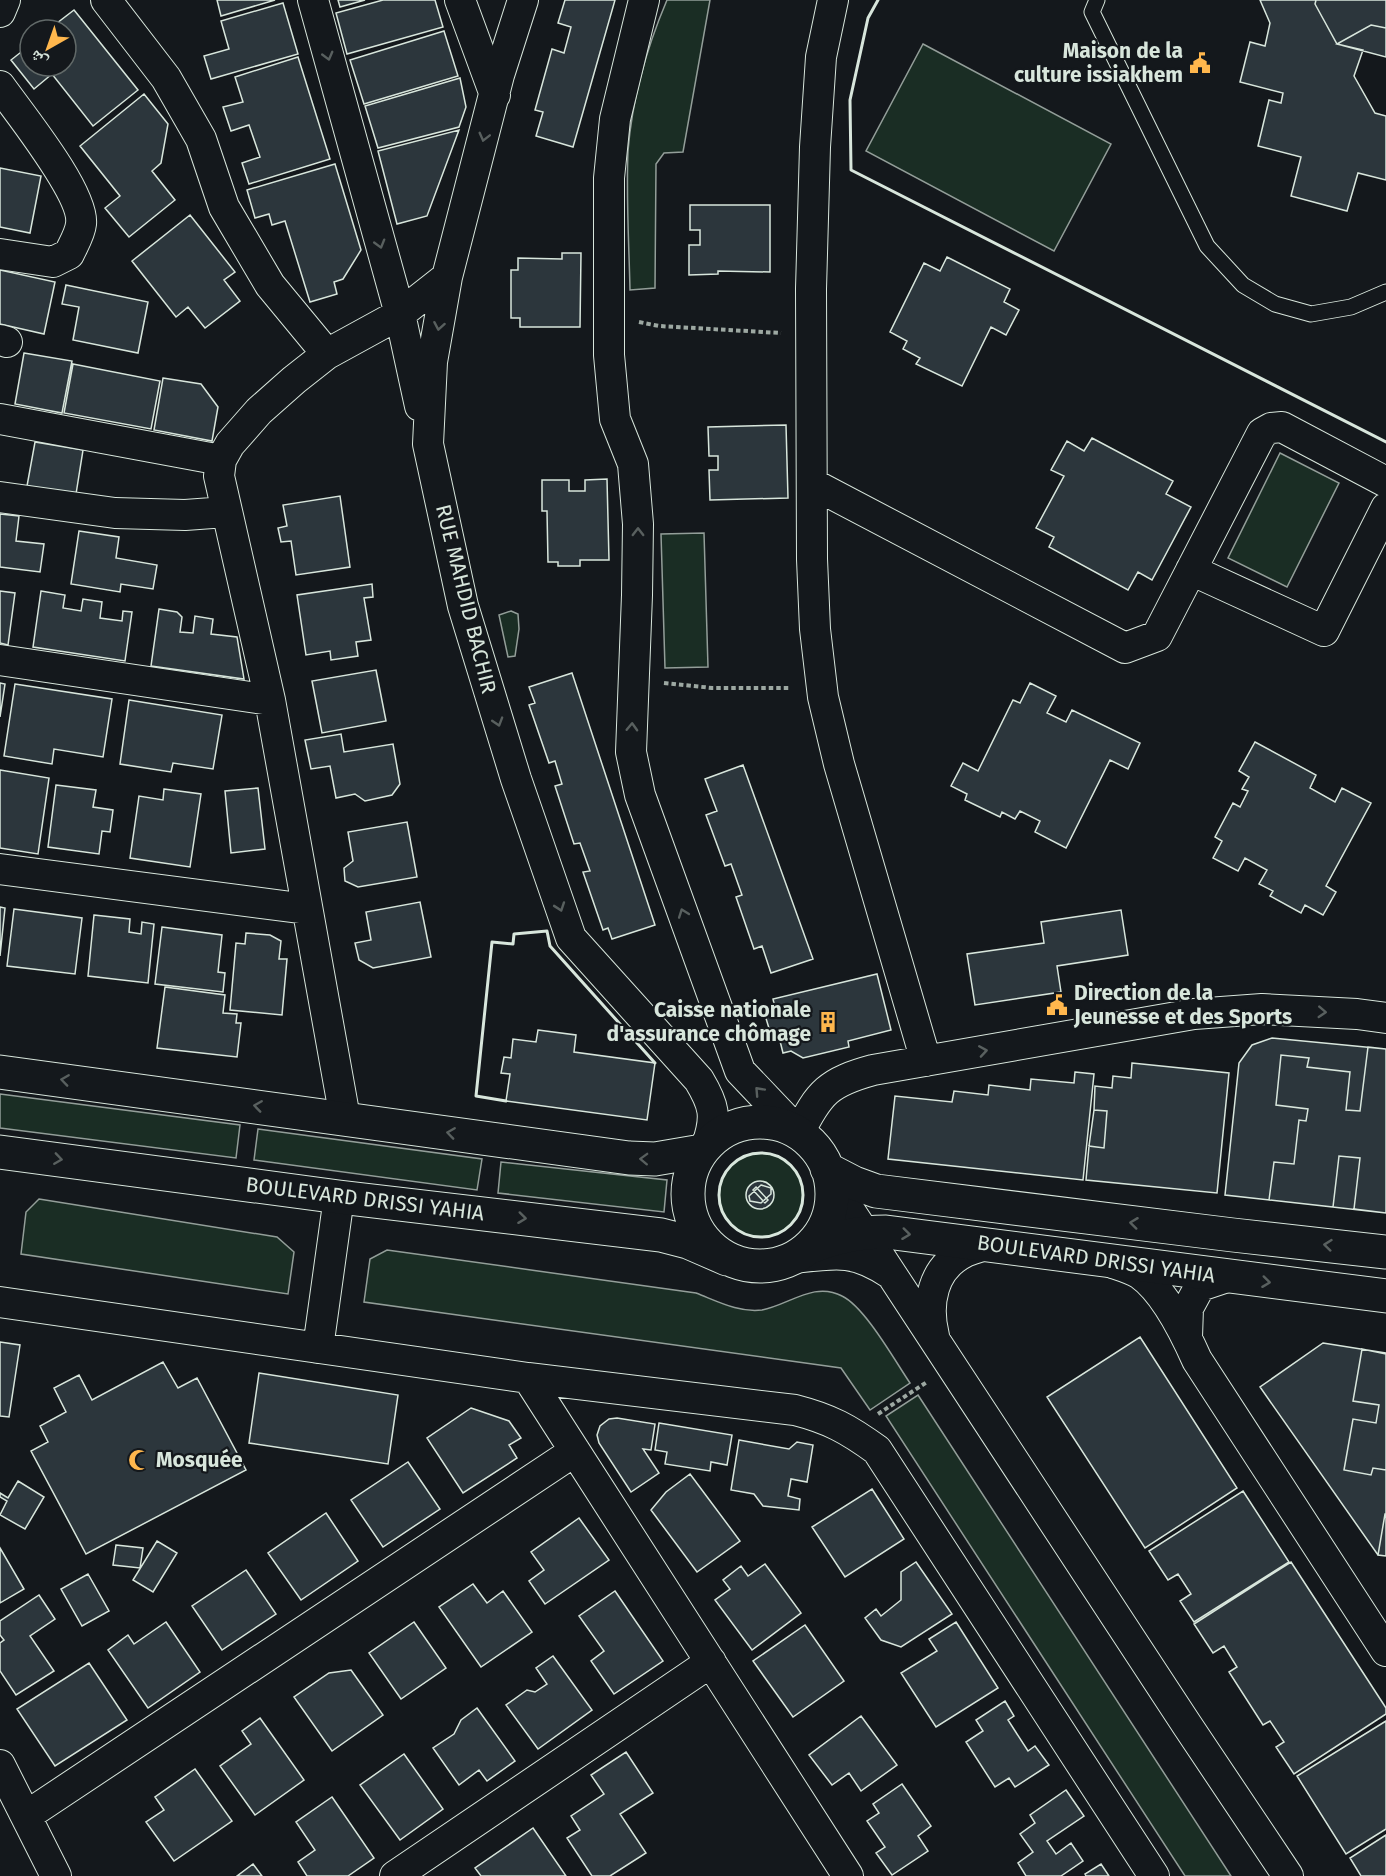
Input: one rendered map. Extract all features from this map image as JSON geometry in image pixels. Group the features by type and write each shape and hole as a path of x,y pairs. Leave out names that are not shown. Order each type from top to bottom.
{"main road":[{"path":"0,1072 629,1158 655,1159 705,1148"},
{"path":"751,1123 768,1123 784,1126 799,1133 811,1143 829,1175 832,1197 828,1218 818,1237 802,1253 768,1266 740,1264 727,1258 703,1239 695,1226 688,1195 689,1179 694,1165 705,1148 720,1134 735,1127 751,1123"},
{"name":"BOULEVARD DRISSI YAHIA","path":"0,1152 339,1197 661,1235 688,1242 727,1258"},
{"name":"BOULEVARD DRISSI YAHIA","path":"829,1175 876,1191 1386,1252"},
{"name":"BOULEVARD DRISSI YAHIA","path":"802,1253 830,1239 864,1232 886,1232 1386,1296"}],"street":[{"path":"106,0 166,78 201,139 224,207 270,285 327,354"},
{"path":"313,0 400,314 428,444"},
{"path":"460,0 495,95"},
{"name":"RUE MAHDID BACHIR","path":"523,0 502,63 447,277 432,362 428,444 464,606 516,779 571,938 699,1080 710,1099 714,1115 712,1131 705,1148"},
{"path":"644,0 615,119 609,178 609,355 615,419 633,464 638,524 638,595 631,753 640,795 740,1071 799,1133 814,1104 835,1083 873,1070 1194,1014 1262,1009 1357,1014 1386,1018"},
{"path":"834,0 821,57 815,137 812,335 814,619 822,688 838,764 926,1060"},
{"path":"0,86 67,181 79,207 82,224 69,254 53,262 0,254"},
{"path":"345,1118 270,700 219,476 221,460 230,444 260,411 327,354 400,314 447,277"},
{"path":"0,419 221,460"},
{"path":"813,484 1125,648 1157,636 1262,433 1271,428 1282,427 1386,482"},
{"path":"0,497 115,513 185,515 226,512"},
{"path":"1191,570 1324,631 1386,508"},
{"path":"0,660 270,700"},
{"path":"0,868 307,909"},
{"path":"829,1175 1180,1716 1288,1876"},
{"path":"318,1348 339,1197"},
{"path":"935,1339 930,1319 931,1296 940,1274 950,1262 964,1252 987,1244"},
{"path":"802,1253 838,1253 857,1256 873,1262 893,1276"},
{"path":"1106,1260 1138,1273 1151,1284 1187,1337 1197,1360 1386,1651"},
{"path":"1187,1337 1188,1308 1200,1286 1227,1277"},
{"path":"0,1302 528,1378 795,1410 826,1418 851,1431 877,1450 1154,1876"},
{"path":"528,1378 848,1876"},
{"path":"26,1816 575,1451"},
{"path":"395,1876 711,1662"},
{"path":"0,1765 56,1876"}],"lane":[{"path":"1097,0 1092,12 1208,246 1243,285 1275,304 1311,314 1350,307 1386,292"}],"path":[{"path":"659,326 812,335"},
{"path":"656,683 712,688 822,688"},
{"path":"876,1415 915,1390"}],"green space":[{"path":"667,0 710,0 683,152 664,153 656,164 655,288 630,290 627,186 630,132 642,74"},
{"path":"923,44 1111,144 1054,251 866,151"},
{"path":"1280,453 1339,483 1287,587 1228,558"},
{"path":"704,533 708,667 665,668 661,534"},
{"path":"511,611 518,614 519,629 515,656 508,657 499,615"},
{"path":"0,1094 240,1125 236,1158 0,1128"},
{"path":"258,1129 482,1159 477,1190 254,1160"},
{"path":"761,1153 784,1160 796,1172 803,1195 796,1218 784,1230 761,1237 738,1230 726,1218 719,1195 726,1172 738,1160"},
{"path":"501,1162 667,1180 664,1212 498,1193"},
{"path":"39,1199 277,1237 294,1252 288,1294 21,1254 26,1212"},
{"path":"387,1250 696,1293 745,1310 762,1310 812,1293 832,1292 851,1302 860,1311 879,1335 910,1383 870,1410 841,1368 364,1302 370,1259"},
{"path":"918,1395 1231,1876 1185,1876 886,1416"}],"building":[{"path":"217,0 275,0 221,16"},
{"path":"338,0 365,0 340,7"},
{"path":"383,0 435,0 443,27 347,54 336,13"},
{"path":"565,0 615,0 573,147 536,136 543,112 535,110 552,49 564,53 571,27 558,23"},
{"path":"1260,0 1316,0 1315,4 1337,44 1363,50 1354,76 1375,113 1386,116 1386,180 1358,173 1347,211 1291,196 1301,157 1258,146 1269,100 1281,103 1283,93 1240,82 1250,42 1265,46 1270,23"},
{"path":"1316,0 1386,0 1386,28 1371,25 1337,44 1315,4"},
{"path":"283,3 298,54 211,79 204,56 229,49 221,21"},
{"path":"74,10 138,90 93,126 55,78 78,78 78,18 64,18"},
{"path":"1371,25 1386,28 1386,57 1337,44"},
{"path":"444,31 458,76 364,104 350,60"},
{"path":"18,54 18,69 11,60"},
{"path":"298,57 330,159 249,184 242,163 260,157 249,125 231,131 223,107 243,102 235,77"},
{"path":"25,78 47,78 34,89"},
{"path":"460,78 466,107 459,127 378,148 365,106"},
{"path":"144,94 168,124 161,163 152,171 175,200 129,237 105,208 120,196 80,146"},
{"path":"459,130 427,216 397,224 378,151"},
{"path":"335,164 361,250 343,279 334,282 337,294 310,302 285,221 272,225 269,214 255,218 247,190"},
{"path":"0,168 41,176 30,233 0,227"},
{"path":"690,205 770,205 770,272 718,271 718,274 689,275 689,245 700,245 700,230 690,230"},
{"path":"190,215 235,272 224,280 240,301 205,328 188,307 176,317 132,261"},
{"path":"562,253 581,253 580,327 520,327 520,318 511,318 511,270 518,270 518,258 562,259"},
{"path":"947,257 1010,289 1004,302 1019,310 1006,335 991,327 962,386 916,364 920,358 903,349 907,341 890,332 924,263 940,271"},
{"path":"0,270 55,282 44,334 0,324"},
{"path":"66,285 148,302 138,353 73,340 79,307 62,304"},
{"path":"24,353 72,361 62,413 15,404"},
{"path":"73,364 160,381 151,429 64,413"},
{"path":"163,378 201,384 218,407 212,441 154,430"},
{"path":"786,425 788,498 710,500 709,470 718,470 718,456 709,456 708,427"},
{"path":"1092,438 1173,481 1166,494 1191,507 1152,580 1138,572 1128,590 1049,547 1054,537 1036,528 1064,476 1051,470 1067,441 1084,451"},
{"path":"35,442 83,450 76,494 27,486"},
{"path":"607,479 609,560 580,560 580,566 558,566 558,562 548,562 547,511 542,511 542,480 569,480 569,491 585,491 585,480"},
{"path":"340,496 350,567 296,575 291,541 281,542 278,528 287,526 283,505"},
{"path":"0,514 19,516 16,541 44,544 40,572 0,567"},
{"path":"79,531 119,537 116,558 157,565 153,589 121,584 120,592 71,584"},
{"path":"372,584 373,597 364,598 371,640 356,642 358,656 331,660 330,651 306,655 297,595"},
{"path":"0,591 15,593 8,645 0,643"},
{"path":"41,591 65,595 63,608 81,611 83,599 102,602 100,618 122,621 123,611 132,612 125,661 33,647"},
{"path":"159,609 177,612 182,617 180,632 193,633 195,616 213,619 211,634 237,637 244,679 151,666"},
{"path":"376,670 386,721 322,733 312,681"},
{"path":"572,673 655,925 612,939 608,928 603,930 583,872 590,871 580,843 574,844 555,786 562,784 555,761 549,763 529,705 535,703 529,687"},
{"path":"0,683 5,684 0,717"},
{"path":"1030,683 1056,696 1047,713 1066,722 1072,710 1140,743 1128,769 1110,760 1066,848 1035,832 1040,821 1020,811 1015,819 1002,812 1000,817 965,800 967,794 951,786 963,763 978,771 1013,700 1020,703"},
{"path":"15,684 112,699 103,757 54,749 52,764 4,756"},
{"path":"129,700 222,715 213,769 173,763 171,772 120,764"},
{"path":"341,734 344,752 393,744 400,784 392,795 365,801 355,794 336,798 330,766 311,769 305,740"},
{"path":"1255,742 1316,775 1310,788 1335,802 1342,788 1371,803 1326,886 1336,892 1323,915 1305,905 1301,913 1270,896 1273,891 1259,884 1267,870 1245,858 1238,871 1213,858 1222,841 1215,837 1233,803 1240,807 1248,791 1242,789 1249,777 1239,771"},
{"path":"743,765 813,959 771,973 762,946 754,949 736,897 742,895 731,864 725,866 706,815 717,811 705,779"},
{"path":"0,770 49,778 38,854 0,848"},
{"path":"56,785 96,790 93,807 113,810 110,832 102,831 99,854 48,847"},
{"path":"258,788 265,849 231,853 225,791"},
{"path":"164,789 201,794 190,867 130,858 139,796 163,800"},
{"path":"407,822 417,877 358,887 345,881 344,868 353,861 348,832"},
{"path":"420,902 431,957 373,968 359,960 355,943 371,940 366,912"},
{"path":"0,907 5,908 0,956"},
{"path":"14,909 82,918 75,974 7,966"},
{"path":"1121,910 1128,955 1057,966 1061,992 975,1005 967,954 1044,943 1041,922"},
{"path":"94,915 130,919 129,932 141,934 142,922 154,924 148,983 88,976"},
{"path":"162,927 222,935 218,972 225,973 223,992 155,984"},
{"path":"246,933 270,935 281,941 279,959 287,959 282,1015 230,1010 236,943 245,944"},
{"name":"Caisse nationale d'assurance chômage","path":"877,974 891,1030 848,1041 849,1047 803,1058 791,1051 783,1053 778,1033 771,1035 765,1015 776,1012 773,999"},
{"path":"165,987 225,995 223,1013 237,1014 236,1023 241,1023 237,1057 157,1048"},
{"path":"538,1030 576,1035 574,1052 655,1063 647,1120 506,1101 510,1074 501,1073 504,1057 511,1058 513,1039 536,1042"},
{"path":"1272,1038 1386,1049 1386,1213 1225,1195 1239,1063 1252,1045"},
{"path":"1368,1047 1386,1049 1386,1213 1354,1209 1360,1158 1339,1156 1333,1207 1269,1200 1274,1162 1294,1164 1299,1120 1306,1121 1308,1109 1276,1105 1281,1055 1309,1058 1307,1067 1350,1072 1346,1110 1360,1111"},
{"path":"1132,1063 1229,1073 1217,1193 1086,1180 1089,1146 1104,1148 1107,1111 1094,1110 1095,1086 1112,1088 1113,1076 1131,1078"},
{"path":"1075,1072 1094,1074 1083,1180 888,1159 895,1096 952,1102 954,1091 988,1095 989,1085 1030,1090 1031,1079 1074,1083"},
{"path":"1094,1110 1107,1111 1104,1148 1089,1146"},
{"path":"760,1181 770,1185 774,1195 770,1205 760,1209 750,1205 746,1195 750,1185"},
{"path":"761,1185 771,1188 771,1194 761,1203 750,1201 749,1196"},
{"path":"756,1187 768,1200 765,1203 753,1190"},
{"path":"1140,1337 1237,1488 1145,1548 1047,1397"},
{"path":"0,1342 20,1345 9,1417 0,1416"},
{"path":"1323,1343 1386,1353 1386,1556 1378,1555 1260,1387"},
{"path":"1362,1349 1386,1354 1386,1470 1373,1468 1371,1475 1344,1470 1353,1419 1376,1423 1379,1405 1353,1401"},
{"name":"Mosquée","path":"163,1362 178,1388 197,1378 246,1470 86,1554 31,1451 48,1442 40,1426 66,1412 54,1388 79,1375 92,1400"},
{"path":"259,1373 398,1395 388,1464 249,1443"},
{"path":"471,1408 509,1421 521,1438 509,1445 517,1458 463,1493 427,1438"},
{"path":"617,1418 655,1424 651,1450 643,1449 659,1473 631,1492 599,1443 597,1435 600,1426 609,1419"},
{"path":"659,1423 732,1435 727,1465 711,1462 710,1471 665,1464 667,1452 655,1450"},
{"path":"739,1440 789,1449 797,1442 813,1445 807,1482 791,1479 788,1496 800,1499 799,1510 763,1506 754,1494 731,1490"},
{"path":"408,1462 440,1509 383,1547 351,1500"},
{"path":"690,1474 740,1541 697,1572 651,1510 666,1492"},
{"path":"18,1481 44,1497 25,1529 0,1515 7,1501 0,1497 0,1493 8,1498"},
{"path":"872,1489 904,1539 845,1577 812,1527"},
{"path":"1243,1491 1289,1562 1194,1622 1180,1601 1191,1594 1178,1574 1168,1580 1149,1551"},
{"path":"326,1513 358,1561 301,1600 268,1553"},
{"path":"1386,1514 1386,1556 1378,1555"},
{"path":"579,1518 609,1560 545,1604 529,1581 544,1570 531,1552"},
{"path":"157,1541 177,1553 153,1592 133,1580"},
{"path":"116,1545 143,1548 140,1568 113,1565"},
{"path":"0,1548 24,1589 0,1603"},
{"path":"916,1562 952,1614 901,1647 881,1640 865,1618 876,1609 881,1616 901,1600 901,1572"},
{"path":"1291,1562 1386,1708 1386,1714 1294,1774 1276,1747 1284,1742 1270,1721 1263,1725 1229,1672 1237,1667 1224,1646 1213,1653 1194,1624"},
{"path":"765,1564 801,1613 752,1650 715,1600 730,1589 723,1580 741,1566 748,1576"},
{"path":"246,1570 276,1614 222,1650 192,1606"},
{"path":"88,1574 109,1611 82,1626 61,1589"},
{"path":"473,1584 487,1603 503,1591 532,1632 481,1667 439,1607"},
{"path":"615,1591 663,1661 614,1694 591,1661 604,1651 579,1616"},
{"path":"39,1595 55,1619 30,1636 54,1671 16,1695 0,1671 0,1643 4,1640 0,1635 0,1621"},
{"path":"166,1622 200,1672 148,1708 108,1650 128,1635 134,1644"},
{"path":"414,1622 446,1668 401,1699 369,1653"},
{"path":"956,1622 998,1688 936,1727 901,1673 937,1651 929,1639"},
{"path":"805,1625 844,1681 793,1717 753,1661"},
{"path":"553,1656 592,1710 538,1749 506,1705 527,1690 535,1692 547,1684 536,1668"},
{"path":"89,1663 127,1720 55,1766 17,1709"},
{"path":"351,1670 383,1715 332,1751 294,1697 329,1673"},
{"path":"1005,1701 1014,1716 1008,1720 1028,1751 1035,1746 1049,1765 1015,1787 1009,1778 995,1787 966,1742 983,1731 976,1720"},
{"path":"477,1708 515,1761 487,1781 479,1770 459,1785 433,1748 454,1734 461,1720"},
{"path":"861,1716 897,1765 861,1791 849,1773 832,1785 809,1755"},
{"path":"260,1718 304,1780 255,1815 220,1766 251,1744 242,1731"},
{"path":"1386,1721 1386,1829 1346,1854 1297,1776"},
{"path":"626,1752 653,1793 620,1814 646,1853 610,1876 592,1876 567,1838 580,1830 571,1816 604,1794 591,1775"},
{"path":"404,1754 443,1809 400,1840 360,1785"},
{"path":"195,1769 232,1821 174,1861 146,1822 164,1810 155,1797"},
{"path":"902,1784 931,1826 918,1836 928,1851 892,1875 876,1853 885,1847 867,1821 879,1813 873,1804"},
{"path":"1066,1790 1084,1816 1047,1841 1056,1854 1071,1843 1083,1861 1061,1876 1026,1876 1018,1863 1033,1852 1020,1834 1035,1823 1030,1815"},
{"path":"332,1797 374,1858 348,1876 307,1876 298,1862 315,1850 296,1822"},
{"path":"533,1828 566,1876 481,1876 475,1868"},
{"path":"1386,1835 1386,1876 1361,1876 1350,1858"},
{"path":"253,1864 262,1876 237,1876"},
{"path":"1101,1864 1109,1876 1086,1876 1085,1874"}],"wall":[{"path":"878,0 868,18 850,100 851,170 1386,442"},
{"path":"506,1101 476,1096 492,942 513,944 514,934 547,931 550,946 655,1063"},
{"path":"761,1153 784,1160 796,1172 803,1195 796,1218 784,1230 761,1237 738,1230 726,1218 719,1195 726,1172 738,1160 761,1153"}],"place":[{"name":"Maison de la culture issiakhem","path":"1200,63"},
{"name":"Direction de la Jeunesse et des Sports","path":"1057,1005"},
{"name":"Caisse nationale d'assurance chômage","path":"828,1022"},
{"name":"Mosquée","path":"139,1460"}]}
